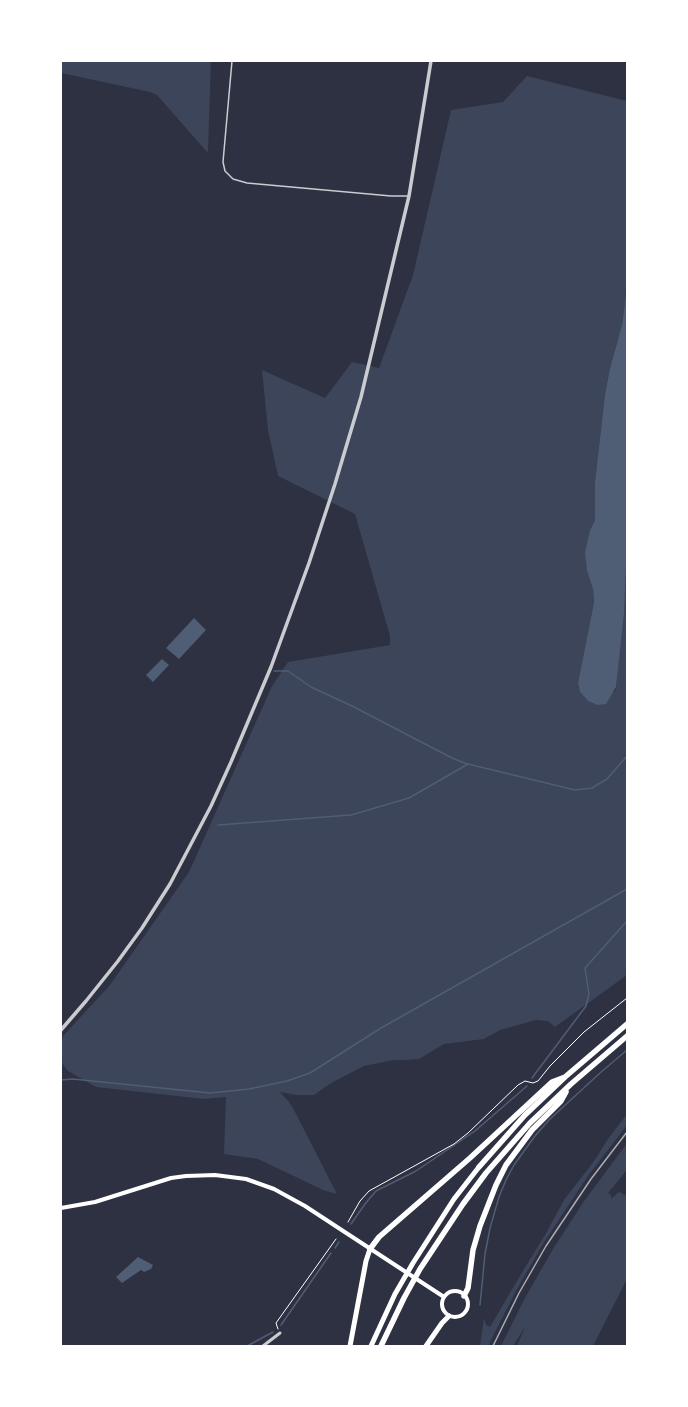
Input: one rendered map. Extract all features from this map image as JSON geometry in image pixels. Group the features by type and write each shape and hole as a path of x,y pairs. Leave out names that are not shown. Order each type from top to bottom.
{"highway":[{"path":"371,1346 395,1294 413,1263 450,1205 479,1168 525,1115 564,1077 627,1024"},
{"path":"381,1346 420,1269 462,1204 508,1147 530,1123 571,1084 627,1036"},
{"path":"350,1346 366,1261 370,1249 379,1237 470,1158 552,1082 564,1077"},
{"path":"464,1296 468,1288 473,1250 478,1232 487,1205 506,1165 532,1130 561,1100 571,1084"},
{"path":"426,1346 442,1323 450,1316"}],"main road":[{"path":"61,1208 95,1202 171,1178 199,1175 231,1177 259,1183 280,1192 305,1206 444,1297"},
{"path":"452,1292 461,1293 464,1296 467,1305 464,1313 457,1317 450,1316 445,1313 442,1308 444,1297 452,1292"}],"street":[{"path":"61,1030 118,961 157,905 189,849 231,762 288,620 338,476 363,390 409,196 432,61"},
{"path":"263,1346 280,1333"}],"lane":[{"path":"232,61 223,162 225,170 233,179 247,183 391,196 409,196"}],"path":[{"path":"348,1222 360,1200 369,1191 454,1144 468,1133 518,1085 525,1082 533,1083 538,1081 550,1066 584,1032 627,998"},
{"path":"280,1333 276,1323 336,1239"}],"shaded area":[{"path":"61,61 211,61 208,151 207,152 157,95 150,92 61,73"},
{"path":"527,76 627,101 627,286 622,325 610,368 605,394 595,482 595,520 590,530 587,571 593,589 594,602 578,683 580,692 588,701 597,705 615,691 627,543 627,975 555,1027 548,1021 536,1020 500,1030 484,1039 444,1044 419,1059 394,1060 364,1066 331,1083 314,1095 296,1095 280,1092 294,1110 337,1194 323,1190 258,1159 224,1154 226,1097 204,1099 96,1087 68,1071 61,1062 61,1044 63,1036 110,985 189,872 272,686 288,662 390,645 390,636 355,514 278,476 268,430 262,370 325,398 352,362 379,368 413,275 451,110 503,102"},
{"path":"627,286 627,543 624,613 616,687 606,704 597,705 588,701 580,692 578,683 594,602 593,589 587,571 585,553 590,530 595,520 595,482 605,394 610,368 622,325"},
{"path":"194,618 206,630 179,659 166,648"},
{"path":"162,659 169,665 153,682 146,675"},
{"path":"627,1114 627,1125 588,1176 543,1244 516,1291 488,1346 480,1346 484,1318 486,1325 490,1327 545,1235 564,1200"},
{"path":"627,1143 627,1170 608,1193 611,1195 611,1199 619,1192 627,1196 627,1279 593,1346 517,1346 525,1327 513,1346 501,1346 526,1296 553,1249 582,1204"},
{"path":"138,1257 153,1265 151,1269 144,1272 141,1270 122,1283 116,1277"}],"waterway":[{"path":"274,671 288,671 311,687 352,706 452,758 467,764"},
{"path":"218,825 351,815 409,798 468,764 575,790 592,788 607,779 627,756"},
{"path":"61,1080 73,1079 210,1093 249,1089 287,1081 310,1073 381,1028 627,889"},
{"path":"532,1078 586,1006 589,994 585,968 627,921"},
{"path":"480,1305 485,1254 490,1228 499,1197 514,1165 535,1136 549,1120 627,1050"},
{"path":"351,1224 376,1191 416,1171 475,1131 527,1086"},
{"path":"335,1248 339,1242"},
{"path":"281,1325 331,1253"},
{"path":"247,1346 273,1332"}],"railway":[{"path":"493,1346 519,1293 546,1246 591,1179 627,1132"}]}
